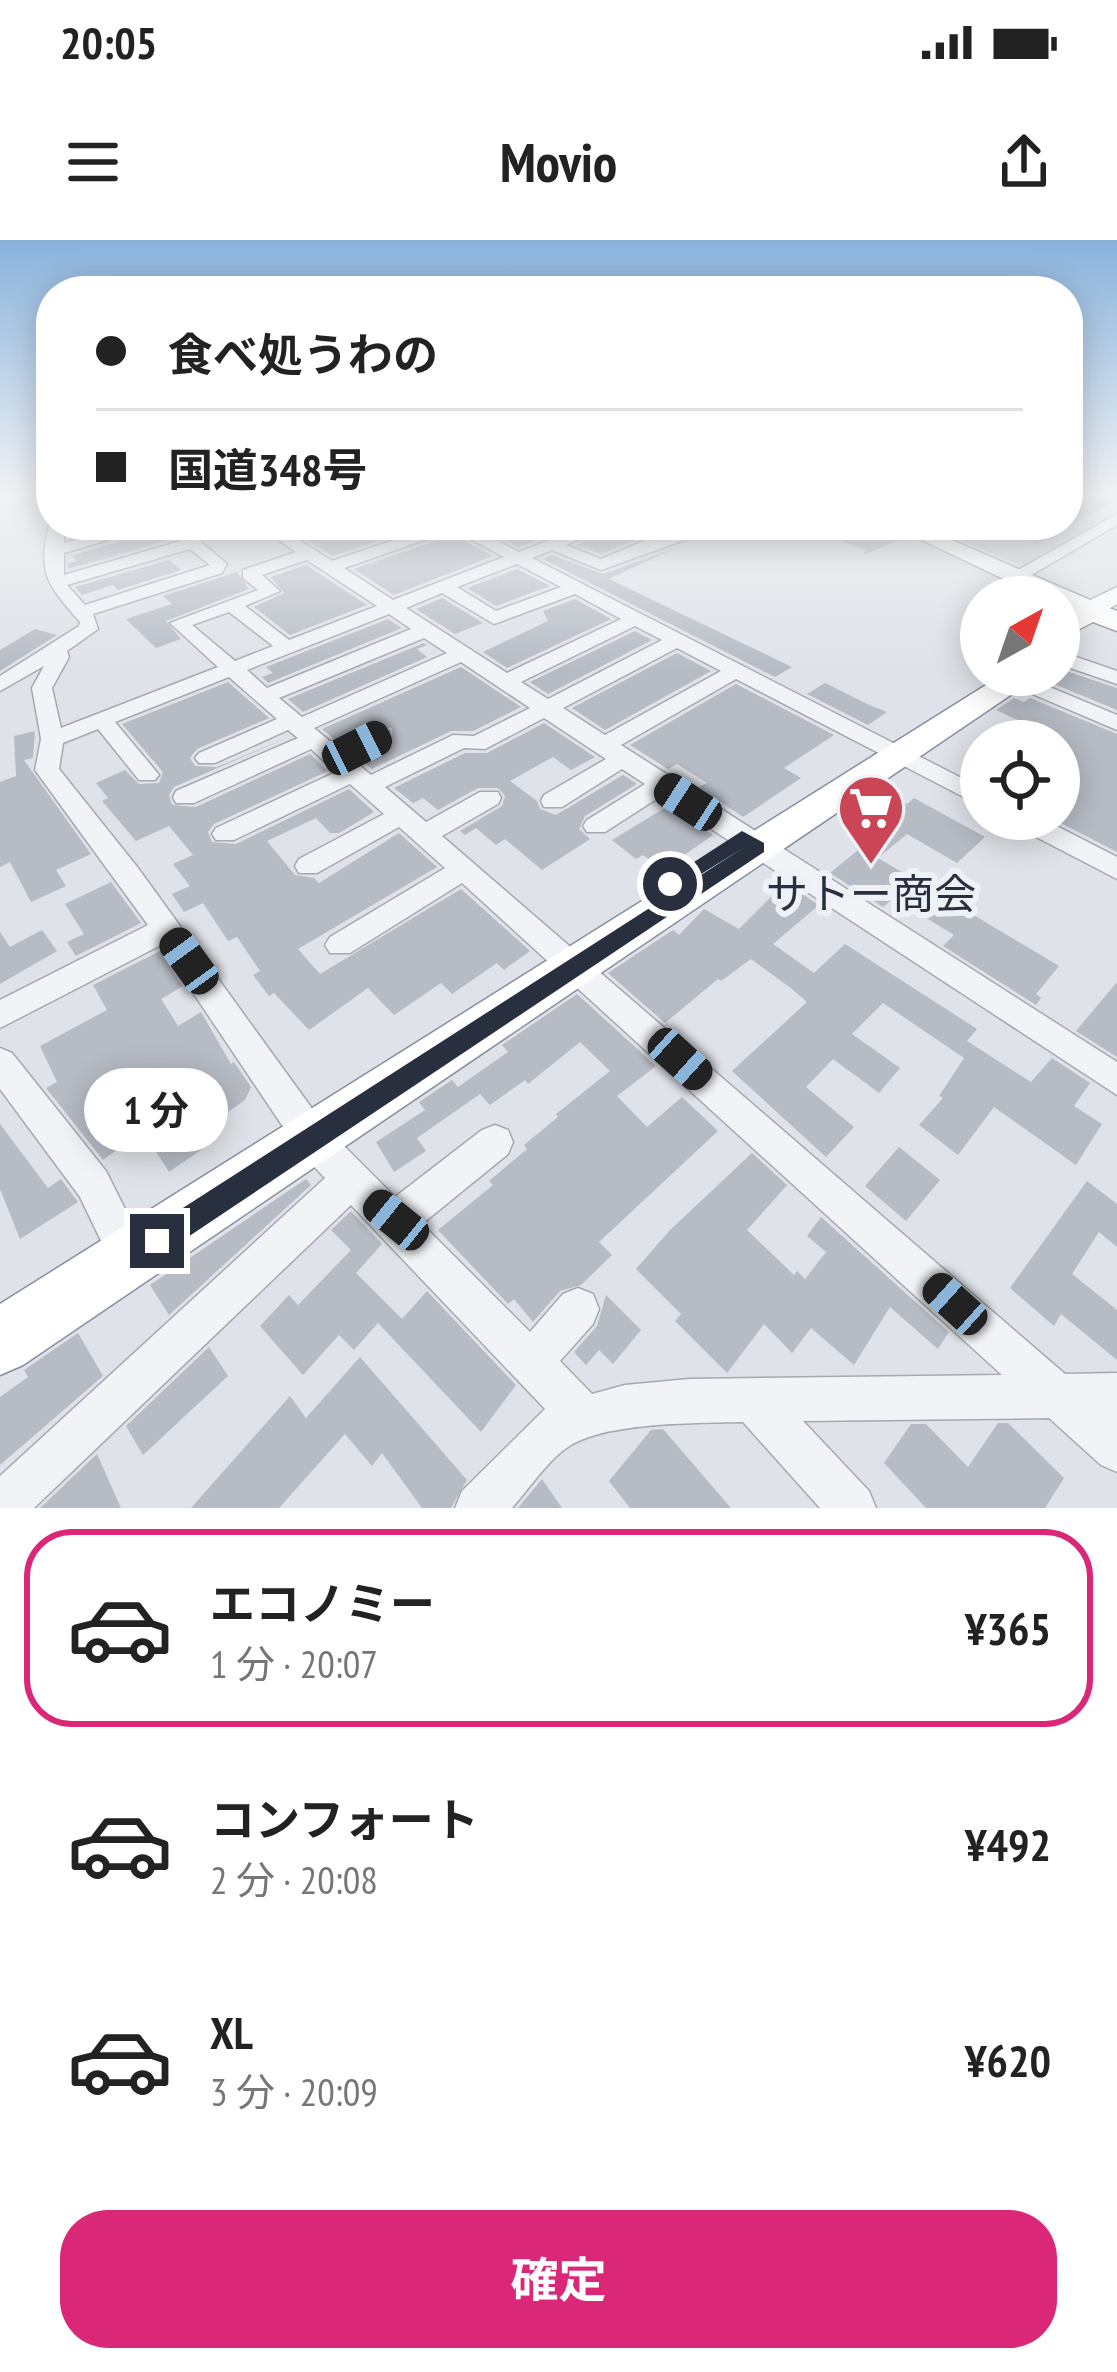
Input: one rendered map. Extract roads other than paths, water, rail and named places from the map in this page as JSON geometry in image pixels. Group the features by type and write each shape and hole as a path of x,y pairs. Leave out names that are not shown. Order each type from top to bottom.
{"highway":[{"path":"0,1342 307,1130 981,696"},
{"path":"0,1314 307,1130"}],"main road":[{"path":"937,551 991,576"},
{"path":"957,551 1012,576"}],"street":[{"path":"0,685 88,629 89,621 55,583 53,551"},
{"path":"55,583 165,551"},
{"path":"82,612 216,569 219,564 203,551"},
{"path":"307,551 1117,1080"},
{"path":"355,551 249,574 271,592 178,622 569,960 1117,1449"},
{"path":"506,551 960,787"},
{"path":"52,739 534,551"},
{"path":"573,551 592,565 601,565 635,551"},
{"path":"1019,576 1062,551"},
{"path":"443,586 494,617 575,588"},
{"path":"232,604 286,646"},
{"path":"502,682 635,619"},
{"path":"262,697 423,631"},
{"path":"225,835 350,773 460,740 477,744 677,640"},
{"path":"57,648 59,657 43,688 52,739 47,770 166,928 307,1130 349,1181 396,1220 583,1416"},
{"path":"185,797 300,729 460,655"},
{"path":"1080,663 1117,678"},
{"path":"553,801 611,753 736,670"},
{"path":"1055,696 1117,723"},
{"path":"102,720 147,776"},
{"path":"207,758 300,729"},
{"path":"350,773 381,736"},
{"path":"596,826 661,785"},
{"path":"423,835 489,798"},
{"path":"308,866 400,816"},
{"path":"1063,840 1117,868"},
{"path":"340,944 463,870"},
{"path":"0,1015 166,928"},
{"path":"0,1063 93,1184 120,1238"},
{"path":"396,1220 495,1142"},
{"path":"0,1508 349,1181"},
{"path":"532,1361 578,1309"},
{"path":"479,1508 558,1426 583,1416 689,1401 1117,1395"},
{"path":"755,1403 852,1508"}],"place":[{"name":"サトー商会","path":"871,867"}]}
